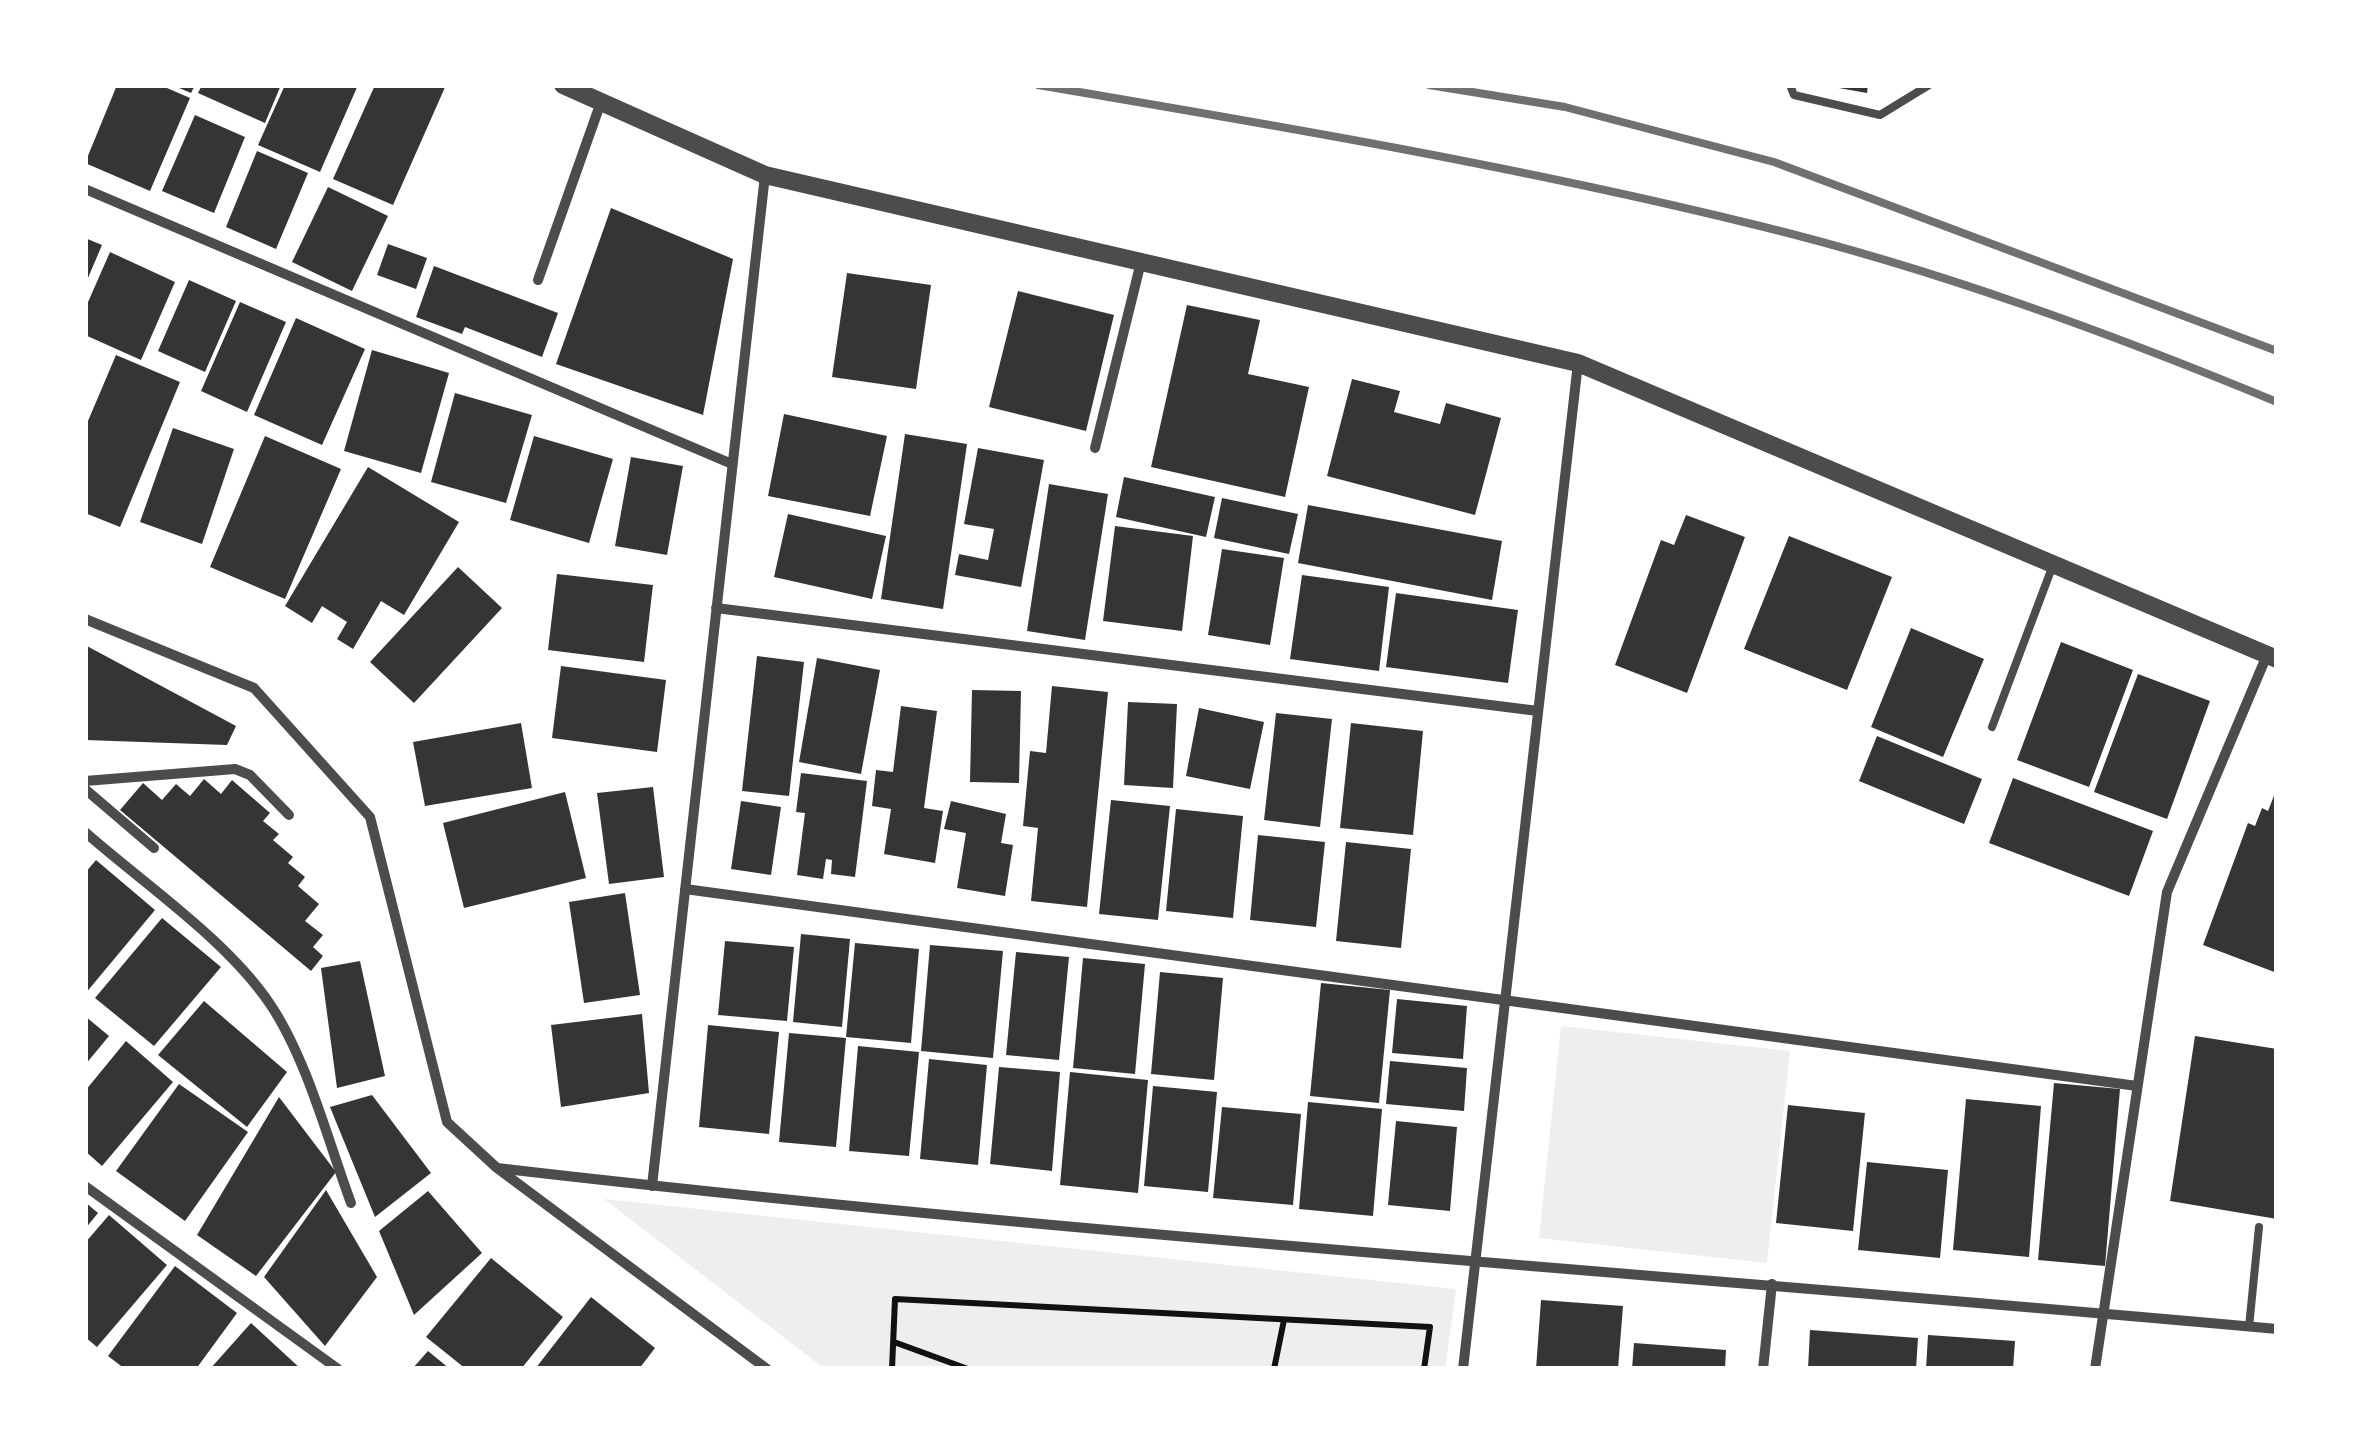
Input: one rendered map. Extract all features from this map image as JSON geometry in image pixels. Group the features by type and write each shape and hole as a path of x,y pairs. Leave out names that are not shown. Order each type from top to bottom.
{"street":[{"path":"564,85 765,176 1578,363 2272,657 2167,892 2095,1369"},
{"path":"538,280 601,102"},
{"path":"652,1186 765,176"},
{"path":"85,189 732,464"},
{"path":"1095,448 1141,262"},
{"path":"1464,1369 1578,363"},
{"path":"716,608 1538,711"},
{"path":"85,619 254,688 370,817 447,1122 497,1168 767,1369"},
{"path":"85,781 235,768 250,775 289,815"},
{"path":"85,790 154,848"},
{"path":"85,832 246,972 272,1006 287,1034 351,1203"},
{"path":"684,890 2137,1086"},
{"path":"497,1168 1476,1264 1772,1284 2277,1329"},
{"path":"85,1186 338,1369"},
{"path":"1762,1369 1772,1284"}],"lane":[{"path":"1790,85 1794,95 1880,114 1929,85"},
{"path":"1992,727 2053,565"},
{"path":"2249,1326 2259,1227"}],"path":[{"path":"892,1369 896,1300 1430,1327 1424,1369"},
{"path":"1274,1369 1284,1320"},
{"path":"894,1342 968,1369"}],"shaded area":[{"path":"1561,1026 1790,1051 1767,1263 1539,1238"},
{"path":"604,1199 1456,1289 1445,1369 825,1369"}],"building":[{"path":"117,85 160,85 190,98 150,191 85,163"},
{"path":"172,85 195,85 191,93"},
{"path":"202,85 281,85 265,123 198,93"},
{"path":"285,85 358,85 320,172 258,145"},
{"path":"375,85 446,85 393,205 333,179"},
{"path":"1822,85 1868,85 1867,93"},
{"path":"195,115 245,137 214,213 162,191"},
{"path":"257,151 308,173 276,249 226,227"},
{"path":"328,187 388,216 352,291 292,262"},
{"path":"611,208 733,259 703,415 556,364"},
{"path":"85,238 102,245 85,285"},
{"path":"388,244 427,258 416,289 377,275"},
{"path":"110,252 175,282 141,360 85,335 85,309"},
{"path":"434,266 558,313 542,357 465,327 462,334 416,317"},
{"path":"847,273 931,285 916,389 832,377"},
{"path":"189,280 236,301 205,372 158,351"},
{"path":"1018,291 1114,315 1086,431 989,407"},
{"path":"240,302 286,322 247,412 201,391"},
{"path":"1187,305 1260,320 1248,374 1309,387 1285,497 1151,467"},
{"path":"296,318 365,349 322,445 254,415"},
{"path":"372,350 449,373 421,473 344,451"},
{"path":"116,355 180,382 120,527 85,513 85,428"},
{"path":"1352,379 1400,391 1394,412 1440,424 1446,403 1501,418 1475,515 1327,476"},
{"path":"455,393 532,415 506,503 431,482"},
{"path":"784,414 887,436 870,516 768,496"},
{"path":"173,428 234,449 202,544 140,522"},
{"path":"905,434 967,444 943,609 881,599"},
{"path":"265,436 341,469 285,599 210,567"},
{"path":"534,436 613,459 589,543 510,520"},
{"path":"978,448 1044,460 1021,587 955,575 959,554 988,560 994,529 964,524"},
{"path":"631,457 683,466 667,555 615,546"},
{"path":"368,467 459,522 404,615 381,601 353,649 337,639 347,622 322,606 312,623 285,606"},
{"path":"1124,477 1215,497 1206,537 1116,517"},
{"path":"1049,484 1108,494 1085,640 1027,631"},
{"path":"1222,498 1298,514 1289,554 1214,538"},
{"path":"1308,505 1502,541 1492,600 1298,563"},
{"path":"788,514 886,536 872,599 774,577"},
{"path":"1686,515 1745,537 1687,693 1615,665 1661,540 1674,545"},
{"path":"1115,526 1193,536 1182,631 1103,621"},
{"path":"1789,536 1892,577 1847,690 1744,649"},
{"path":"1222,549 1284,558 1270,645 1208,635"},
{"path":"458,567 502,608 414,703 370,662"},
{"path":"557,574 653,585 644,662 548,650"},
{"path":"1302,575 1389,587 1379,671 1290,659"},
{"path":"1396,593 1518,610 1508,683 1386,667"},
{"path":"1911,628 1984,659 1943,757 1871,727"},
{"path":"2061,642 2133,670 2089,787 2017,760"},
{"path":"85,645 236,726 227,745 85,740"},
{"path":"757,656 804,662 789,796 742,791"},
{"path":"817,658 880,670 861,774 799,762"},
{"path":"561,666 666,680 657,752 552,738"},
{"path":"2138,674 2210,701 2167,819 2094,792"},
{"path":"1052,686 1108,692 1087,907 1031,901 1038,828 1023,826 1030,751 1046,753"},
{"path":"972,690 1021,691 1019,783 970,782"},
{"path":"1128,702 1177,704 1173,788 1124,785"},
{"path":"901,706 937,711 924,808 943,811 935,863 884,854 891,809 872,806 876,770 893,772"},
{"path":"1199,708 1264,722 1250,789 1186,776"},
{"path":"1276,713 1332,719 1320,827 1264,820"},
{"path":"521,723 532,788 425,806 413,742"},
{"path":"1351,723 1423,731 1413,835 1340,828"},
{"path":"1877,736 1982,779 1964,824 1859,781"},
{"path":"801,773 867,781 855,877 831,874 832,860 826,859 823,879 797,875 805,813 796,812"},
{"path":"2013,778 2153,831 2129,896 1989,843"},
{"path":"204,779 221,794 232,780 270,813 263,821 279,834 273,840 293,857 288,863 305,877 298,886 319,904 305,921 323,935 313,947 323,956 311,971 120,810 143,783 162,800 176,784 190,796"},
{"path":"653,787 664,877 609,884 597,793"},
{"path":"2277,788 2277,973 2203,945 2248,823 2255,826 2262,808 2268,811"},
{"path":"565,792 586,878 464,908 443,823"},
{"path":"1111,800 1170,806 1158,920 1099,914"},
{"path":"741,801 781,807 771,875 731,869"},
{"path":"951,801 1006,814 1001,843 1013,845 1005,896 957,888 966,833 944,829"},
{"path":"1176,809 1243,816 1233,918 1166,911"},
{"path":"1258,835 1325,842 1316,927 1250,920"},
{"path":"1346,842 1411,849 1401,948 1336,941"},
{"path":"96,860 155,910 85,994 85,873"},
{"path":"625,893 640,995 584,1003 569,902"},
{"path":"162,918 221,967 154,1046 95,998"},
{"path":"801,934 850,939 842,1027 793,1022"},
{"path":"725,941 794,947 787,1021 718,1015"},
{"path":"855,943 919,949 911,1043 846,1037"},
{"path":"930,945 1003,951 993,1058 921,1051"},
{"path":"1016,952 1069,957 1059,1060 1006,1055"},
{"path":"1083,958 1145,964 1135,1074 1073,1068"},
{"path":"360,961 385,1076 337,1088 321,968"},
{"path":"1160,972 1223,978 1214,1080 1151,1074"},
{"path":"1321,983 1390,990 1379,1103 1310,1096"},
{"path":"1397,999 1467,1006 1463,1059 1392,1053"},
{"path":"204,1001 287,1072 247,1127 158,1055"},
{"path":"642,1014 649,1093 561,1107 551,1025"},
{"path":"85,1016 109,1036 85,1065"},
{"path":"708,1025 779,1032 769,1134 699,1127"},
{"path":"789,1033 846,1038 836,1147 779,1142"},
{"path":"2195,1036 2277,1049 2277,1219 2170,1201"},
{"path":"126,1041 173,1082 102,1166 85,1151 85,1091"},
{"path":"858,1046 919,1052 909,1156 849,1151"},
{"path":"929,1059 987,1065 978,1165 920,1159"},
{"path":"1390,1061 1467,1068 1464,1111 1386,1104"},
{"path":"999,1067 1060,1072 1052,1171 990,1164"},
{"path":"1070,1072 1148,1080 1138,1193 1060,1185"},
{"path":"2054,1083 2120,1089 2105,1266 2038,1260"},
{"path":"179,1084 248,1132 185,1221 116,1171"},
{"path":"1153,1086 1217,1092 1208,1192 1144,1186"},
{"path":"372,1095 431,1173 375,1217 330,1107"},
{"path":"279,1097 336,1172 256,1276 197,1235"},
{"path":"1966,1099 2041,1106 2029,1257 1953,1250"},
{"path":"1308,1102 1382,1109 1373,1216 1299,1209"},
{"path":"1788,1105 1865,1113 1853,1231 1776,1223"},
{"path":"1222,1107 1301,1114 1293,1205 1213,1198"},
{"path":"1396,1121 1457,1127 1450,1211 1388,1205"},
{"path":"1867,1162 1948,1170 1940,1258 1858,1250"},
{"path":"326,1190 377,1277 325,1346 264,1277"},
{"path":"428,1191 482,1253 414,1315 379,1231"},
{"path":"85,1202 98,1213 85,1229"},
{"path":"109,1215 167,1265 97,1347 85,1337 85,1243"},
{"path":"491,1258 563,1317 521,1369 466,1369 426,1337"},
{"path":"175,1266 237,1313 196,1369 125,1369 108,1356"},
{"path":"591,1297 655,1348 639,1369 535,1369"},
{"path":"1541,1300 1623,1306 1618,1369 1536,1369"},
{"path":"251,1323 301,1369 210,1369"},
{"path":"1810,1330 1918,1338 1916,1369 1808,1369"},
{"path":"1928,1335 2015,1341 2013,1369 1926,1369"},
{"path":"1634,1343 1726,1350 1725,1369 1632,1369"},
{"path":"428,1351 450,1369 412,1369"}],"railway":[{"path":"1038,85 1491,166 1760,226 1892,262 2022,304 2277,402"},
{"path":"1429,85 1565,107 1774,162 2277,351"}]}
